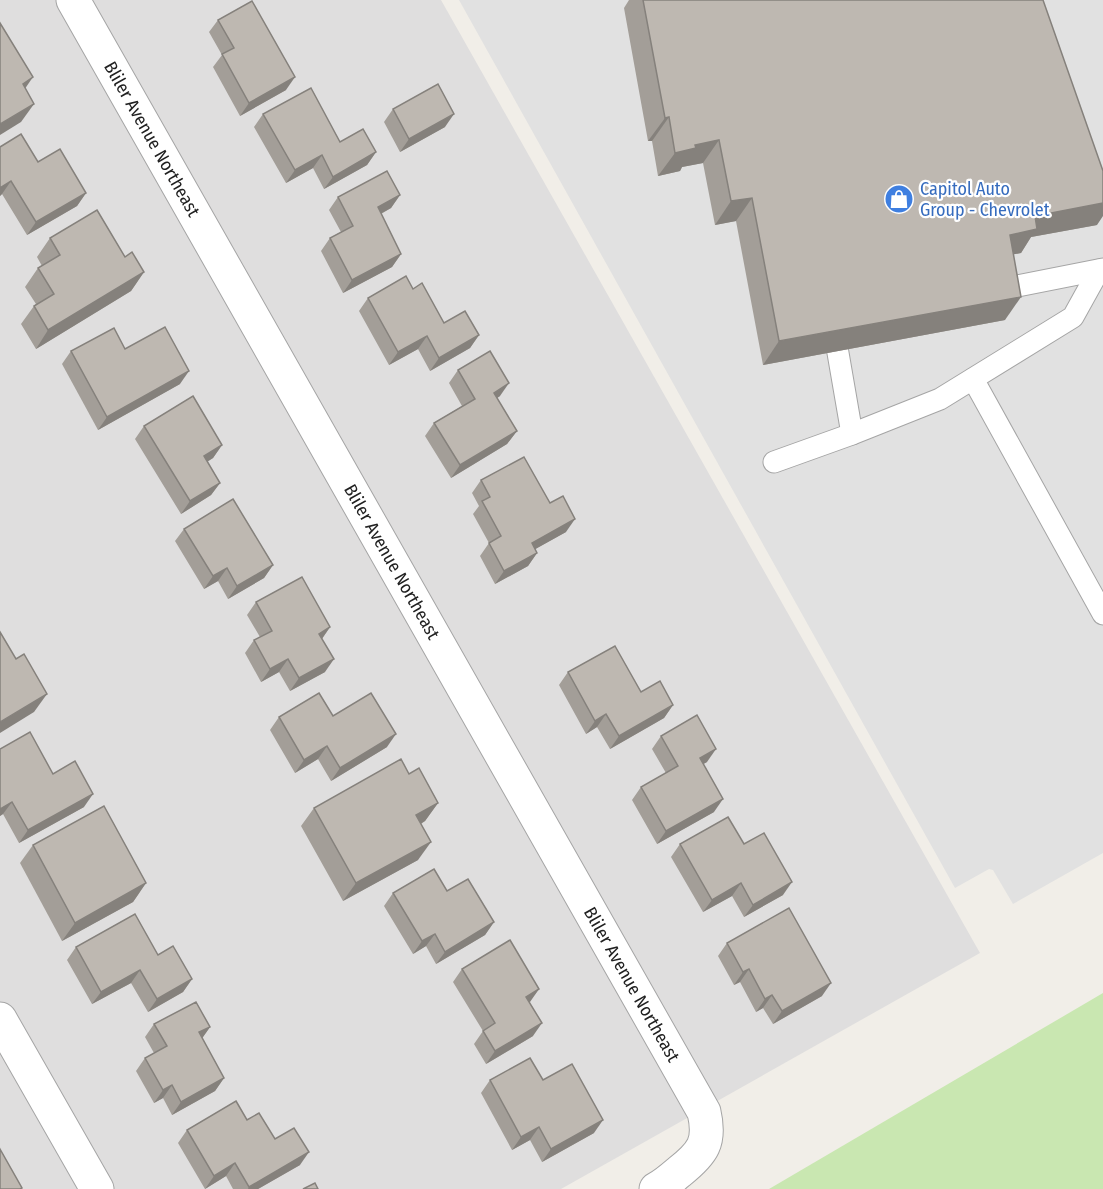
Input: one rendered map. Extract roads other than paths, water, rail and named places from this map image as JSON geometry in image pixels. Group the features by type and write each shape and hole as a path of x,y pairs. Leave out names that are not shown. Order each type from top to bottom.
{"street":[{"name":"Bliler Avenue Northeast","path":"73,0 704,1112 707,1127 704,1147 694,1161 656,1189"},
{"path":"0,1019 97,1189"}],"lane":[{"path":"977,294 1101,269"},
{"path":"774,462 940,399 1072,317 1101,269"},
{"path":"852,434 833,324 855,320"},
{"path":"973,379 1103,614"}],"place":[{"name":"Capitol Auto Group - Chevrolet","path":"899,199"}]}
